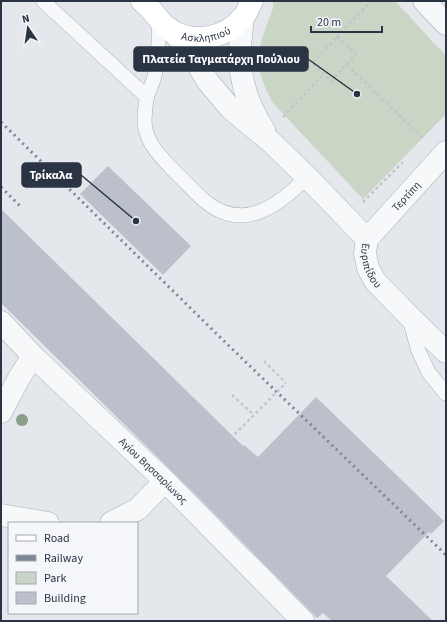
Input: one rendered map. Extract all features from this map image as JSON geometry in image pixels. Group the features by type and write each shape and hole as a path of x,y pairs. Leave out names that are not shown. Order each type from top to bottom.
{"main road":[{"name":"Ασκληπιού","path":"154,13 188,37 209,38 228,30 248,9"}],"street":[{"name":"Ευριπίδου","path":"248,9 240,51 241,74 246,95 255,117 271,142"},
{"name":"Ευριπίδου","path":"154,13 188,49 209,83 231,109 271,142 307,176 367,239 365,253 368,268 375,281 446,352"},
{"name":"Τερτίπη","path":"367,239 446,152"},
{"name":"Αγίου Βησσαρίωνος","path":"2,324 33,356 164,481 303,621"},
{"path":"1,412 19,378 33,356"},
{"path":"113,522 138,509 164,481"},
{"path":"1,515 42,522"}],"lane":[{"path":"43,1 147,97"},
{"path":"154,13 159,38 158,58 155,76 147,97 144,114 145,129 150,142 159,155 208,205 221,212 236,216 252,214 271,207 288,196 307,176"},
{"path":"410,317 418,350 430,373 446,394"}],"path":[{"path":"337,37 356,54 331,81 312,63 371,1"},
{"path":"347,65 426,140 420,145"},
{"path":"279,122 324,74"},
{"path":"357,197 362,203 404,161"},
{"path":"188,481 286,383 264,362"},
{"path":"232,395 254,415"}],"green space":[{"path":"273,1 395,1 446,56 446,114 363,199 273,103 266,90 258,60 263,37 273,8"}],"building":[{"path":"108,166 191,246 163,275 80,194"},
{"path":"1,209 243,446 244,445 258,457 316,397 444,521 431,534 429,532 386,576 433,621 332,621 323,613 317,618 195,494 1,303"}],"railway":[{"path":"1,122 226,343 446,555"},
{"path":"1,187 20,206"}],"place":[{"name":"Πλατεία Ταγματάρχη Πούλιου","path":"357,94"},
{"name":"Τρίκαλα","path":"136,221"}]}
